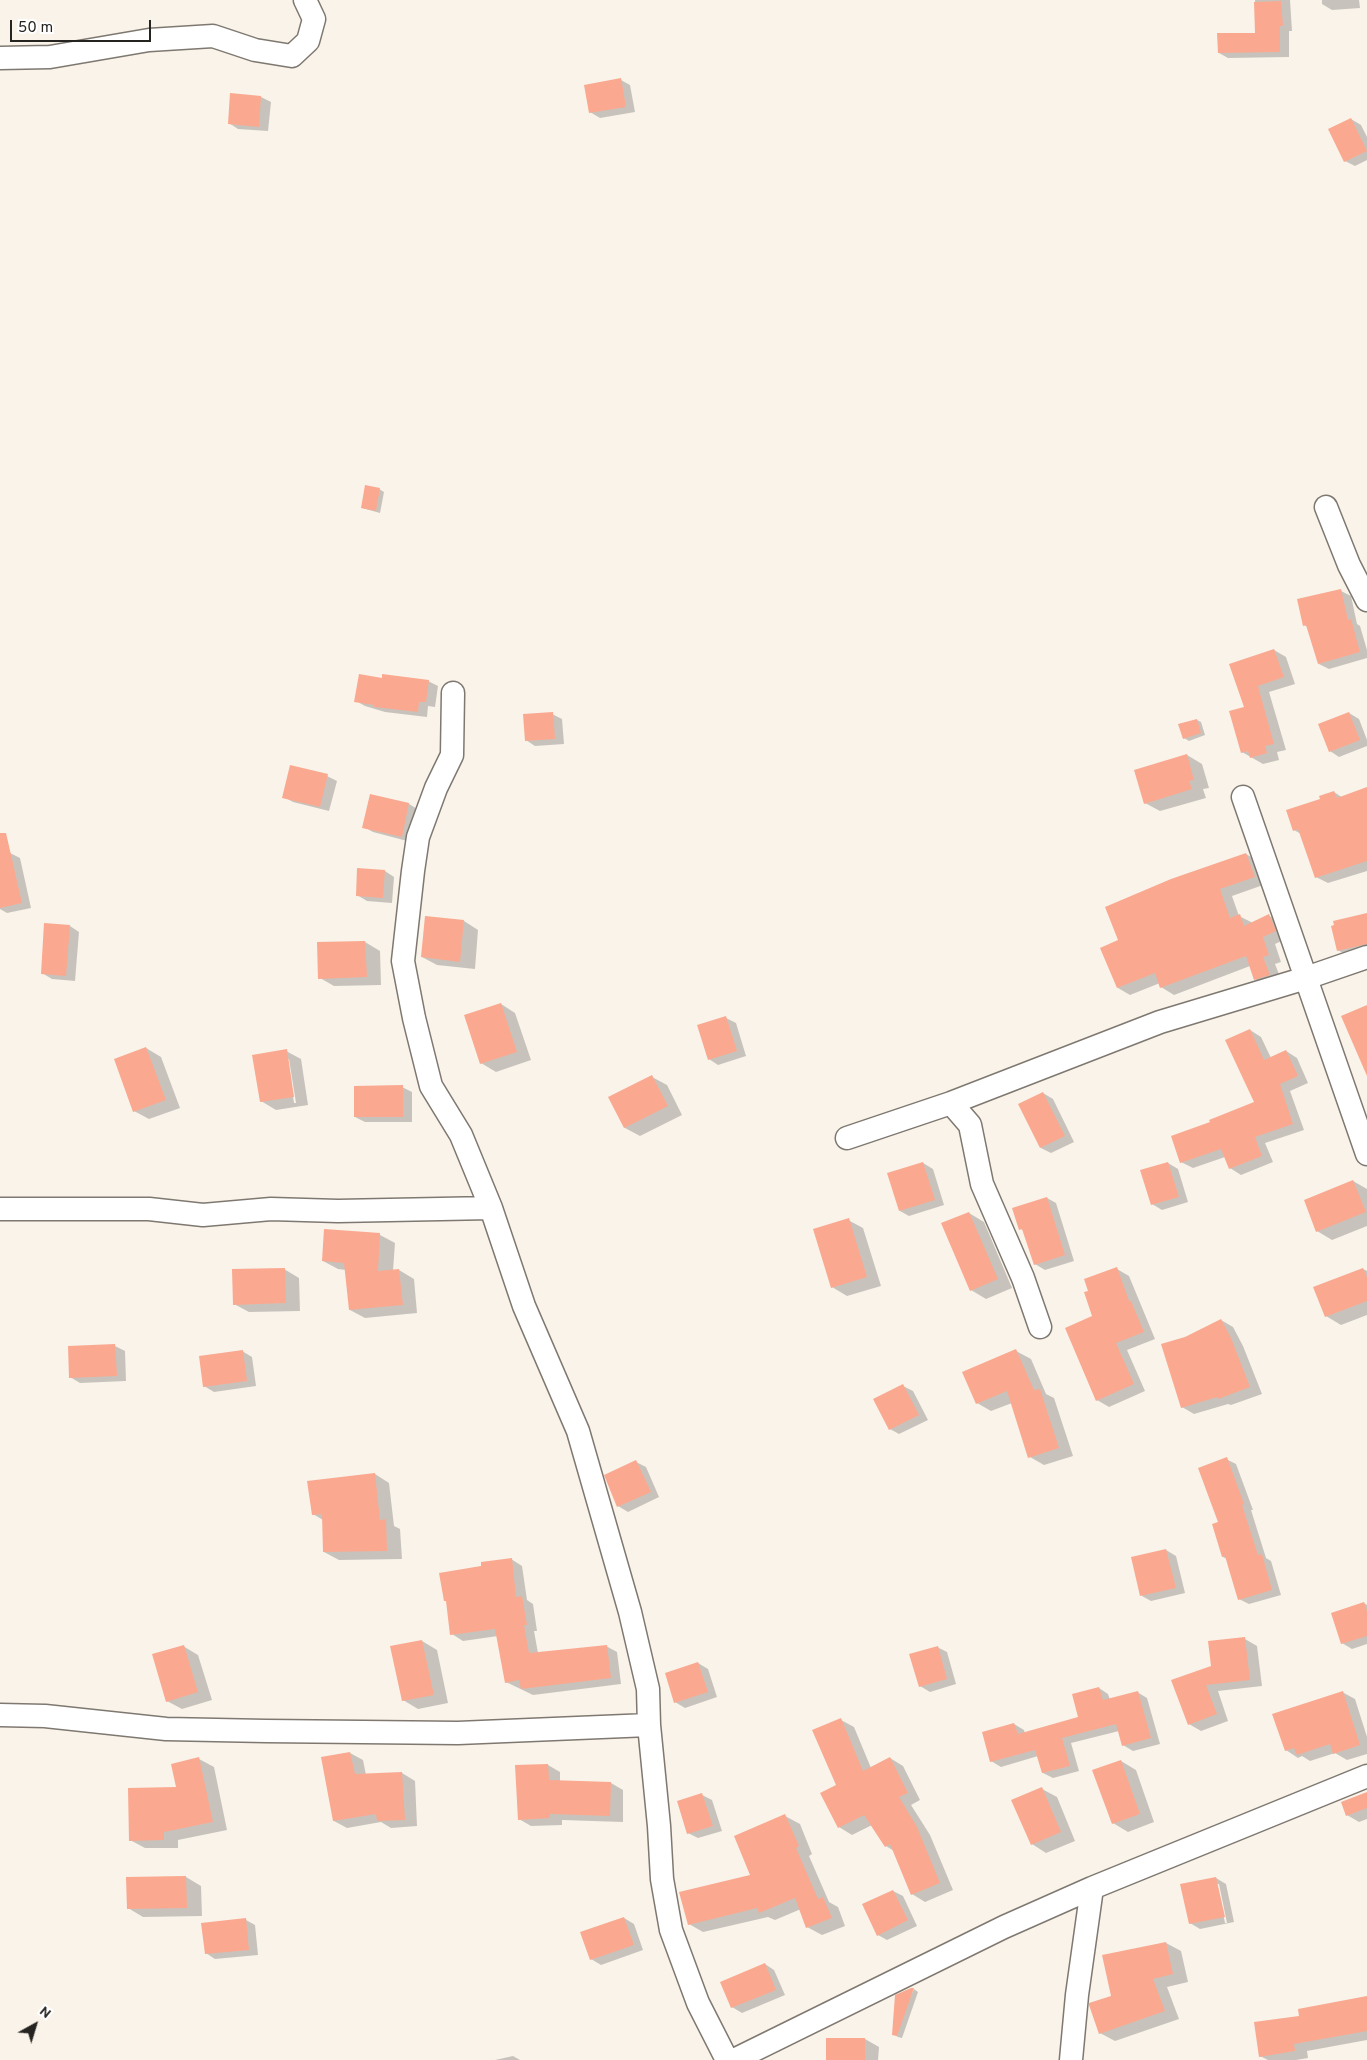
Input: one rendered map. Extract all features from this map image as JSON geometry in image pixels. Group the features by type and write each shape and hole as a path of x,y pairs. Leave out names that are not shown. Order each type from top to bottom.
{"street":[{"path":"0,58 50,57 149,40 213,36 255,50 292,56 308,41 314,19 304,0"},
{"path":"1326,507 1349,565 1367,600"},
{"path":"453,693 452,755 436,788 418,837 402,961 431,1086 460,1136 491,1208 524,1306 578,1431 630,1612 648,1689 649,1725 662,1879 671,1930 698,2003 727,2060"},
{"path":"1243,797 1367,1154"},
{"path":"847,1138 951,1103 1160,1022 1306,978 1367,957"},
{"path":"951,1103 970,1125 982,1184 1023,1278 1040,1327"},
{"path":"0,1209 149,1209 202,1215 271,1209 338,1211 491,1208"},
{"path":"0,1715 45,1716 166,1729 246,1731 458,1733 649,1725"},
{"path":"734,2060 1004,1927 1092,1888 1367,1776"},
{"path":"1071,2060 1077,1994 1092,1888"}],"building":[{"path":"1281,1 1283,26 1280,26 1280,52 1218,53 1217,33 1255,33 1254,2"},
{"path":"621,78 626,107 589,113 584,85"},
{"path":"230,93 261,96 259,127 228,124"},
{"path":"1351,118 1367,151 1344,162 1328,129"},
{"path":"365,485 380,488 376,511 361,508"},
{"path":"1341,589 1348,620 1351,619 1360,652 1318,664 1306,625 1303,626 1297,599"},
{"path":"1274,649 1284,677 1258,686 1274,744 1265,746 1267,753 1250,758 1248,751 1241,753 1229,711 1244,707 1229,664"},
{"path":"359,674 382,678 382,674 429,680 426,702 419,702 418,712 374,707 374,705 354,702"},
{"path":"553,712 555,739 525,741 523,714"},
{"path":"1349,712 1360,740 1329,752 1318,724"},
{"path":"1197,719 1201,733 1183,739 1178,724"},
{"path":"1187,754 1194,780 1189,781 1192,789 1144,804 1134,770"},
{"path":"290,765 328,774 320,807 282,798"},
{"path":"1367,787 1367,861 1315,878 1298,829 1293,831 1286,810 1320,799 1319,796 1334,791 1337,798"},
{"path":"370,794 409,803 402,837 362,828"},
{"path":"0,833 6,833 22,903 0,908"},
{"path":"1246,853 1255,877 1220,889 1230,918 1240,914 1244,926 1269,914 1276,931 1263,937 1269,955 1263,957 1270,975 1254,980 1246,956 1160,988 1155,973 1117,988 1100,948 1118,940 1105,907 1171,879"},
{"path":"357,868 385,870 383,898 356,896"},
{"path":"1367,913 1367,944 1337,951 1331,926 1334,925 1333,921"},
{"path":"425,916 464,920 460,962 421,957"},
{"path":"44,923 70,925 66,976 41,974"},
{"path":"365,941 367,977 318,979 317,942"},
{"path":"501,1003 517,1052 480,1064 464,1015"},
{"path":"1367,1005 1367,1076 1341,1016"},
{"path":"726,1016 737,1051 708,1060 697,1025"},
{"path":"1250,1029 1264,1060 1286,1050 1298,1076 1280,1084 1293,1124 1255,1137 1262,1156 1229,1169 1221,1149 1180,1163 1171,1136 1210,1122 1209,1120 1254,1102 1225,1040"},
{"path":"146,1047 166,1100 133,1112 114,1059"},
{"path":"287,1049 294,1097 260,1102 252,1055"},
{"path":"652,1075 668,1106 624,1128 608,1097"},
{"path":"403,1085 403,1117 354,1117 354,1086"},
{"path":"1043,1092 1065,1136 1040,1148 1018,1104"},
{"path":"923,1162 935,1200 899,1211 887,1173"},
{"path":"1168,1162 1179,1197 1151,1205 1140,1170"},
{"path":"1353,1180 1366,1212 1316,1232 1304,1200"},
{"path":"1047,1197 1065,1255 1034,1265 1022,1229 1019,1230 1012,1208"},
{"path":"969,1212 998,1279 970,1291 941,1223"},
{"path":"849,1218 867,1277 831,1288 813,1229"},
{"path":"324,1229 380,1233 378,1271 399,1269 403,1305 349,1310 344,1263 322,1261"},
{"path":"1117,1267 1129,1301 1131,1301 1144,1332 1116,1343 1134,1384 1096,1401 1065,1328 1092,1316 1084,1292 1088,1291 1084,1279"},
{"path":"285,1268 286,1303 233,1305 232,1269"},
{"path":"1363,1268 1367,1277 1367,1301 1325,1317 1313,1287"},
{"path":"1221,1319 1231,1338 1250,1387 1218,1399 1217,1397 1181,1408 1161,1344 1185,1337"},
{"path":"115,1344 117,1376 69,1378 68,1346"},
{"path":"1016,1349 1034,1390 1040,1389 1059,1448 1028,1458 1007,1391 976,1404 962,1372"},
{"path":"243,1350 247,1381 203,1387 199,1356"},
{"path":"903,1384 919,1415 889,1430 873,1399"},
{"path":"1227,1457 1244,1504 1242,1505 1258,1555 1262,1554 1272,1590 1238,1600 1225,1556 1222,1557 1212,1524 1218,1522 1198,1468"},
{"path":"636,1460 651,1492 617,1507 604,1475"},
{"path":"375,1473 380,1520 386,1519 387,1551 323,1552 322,1514 312,1515 307,1481"},
{"path":"1166,1549 1176,1588 1140,1596 1131,1557"},
{"path":"512,1558 516,1597 522,1596 527,1625 524,1625 529,1653 607,1645 611,1678 521,1689 519,1680 505,1683 495,1629 450,1635 446,1601 444,1601 439,1573 481,1566 481,1562"},
{"path":"1364,1602 1367,1611 1367,1636 1341,1644 1331,1613"},
{"path":"1245,1637 1250,1680 1206,1685 1217,1714 1188,1725 1171,1680 1211,1666 1208,1641"},
{"path":"422,1640 434,1695 402,1701 390,1646"},
{"path":"184,1645 198,1692 166,1702 152,1654"},
{"path":"938,1646 947,1679 919,1687 909,1654"},
{"path":"698,1662 708,1692 674,1703 665,1673"},
{"path":"1099,1687 1103,1700 1138,1691 1151,1738 1122,1746 1116,1724 1062,1738 1070,1766 1042,1773 1035,1750 990,1762 982,1732 1014,1723 1018,1734 1078,1717 1072,1694"},
{"path":"1343,1691 1360,1745 1333,1754 1330,1744 1297,1755 1294,1748 1285,1751 1272,1714"},
{"path":"841,1718 863,1771 890,1757 908,1793 899,1797 917,1827 940,1883 911,1895 890,1844 885,1847 864,1815 838,1828 820,1793 836,1785 812,1730"},
{"path":"350,1752 355,1774 402,1772 405,1820 377,1821 376,1814 333,1821 321,1757"},
{"path":"199,1757 213,1822 164,1832 164,1840 129,1841 128,1788 176,1787 171,1764"},
{"path":"1121,1760 1140,1814 1112,1824 1092,1770"},
{"path":"548,1764 549,1780 611,1782 610,1816 550,1814 550,1818 518,1820 515,1765"},
{"path":"1042,1787 1061,1832 1031,1845 1011,1800"},
{"path":"1367,1792 1367,1808 1346,1816 1341,1802"},
{"path":"702,1793 713,1826 687,1834 677,1801"},
{"path":"785,1814 799,1846 796,1848 818,1899 823,1897 832,1918 806,1928 795,1898 759,1913 757,1908 688,1925 679,1892 750,1875 734,1836"},
{"path":"186,1876 187,1908 127,1909 126,1877"},
{"path":"1216,1877 1225,1917 1189,1924 1180,1884"},
{"path":"893,1890 908,1920 877,1936 862,1904"},
{"path":"624,1917 634,1945 590,1960 580,1932"},
{"path":"246,1918 249,1950 205,1954 201,1923"},
{"path":"1166,1942 1173,1974 1153,1979 1165,2011 1099,2034 1089,2003 1111,1996 1102,1955"},
{"path":"765,1963 776,1990 731,2008 720,1982"},
{"path":"914,1988 897,2036 892,2035 895,1995"},
{"path":"1367,1996 1367,2031 1294,2044 1295,2051 1259,2057 1254,2022 1299,2016 1298,2009"},
{"path":"826,2038 865,2038 865,2060 826,2060"}]}
